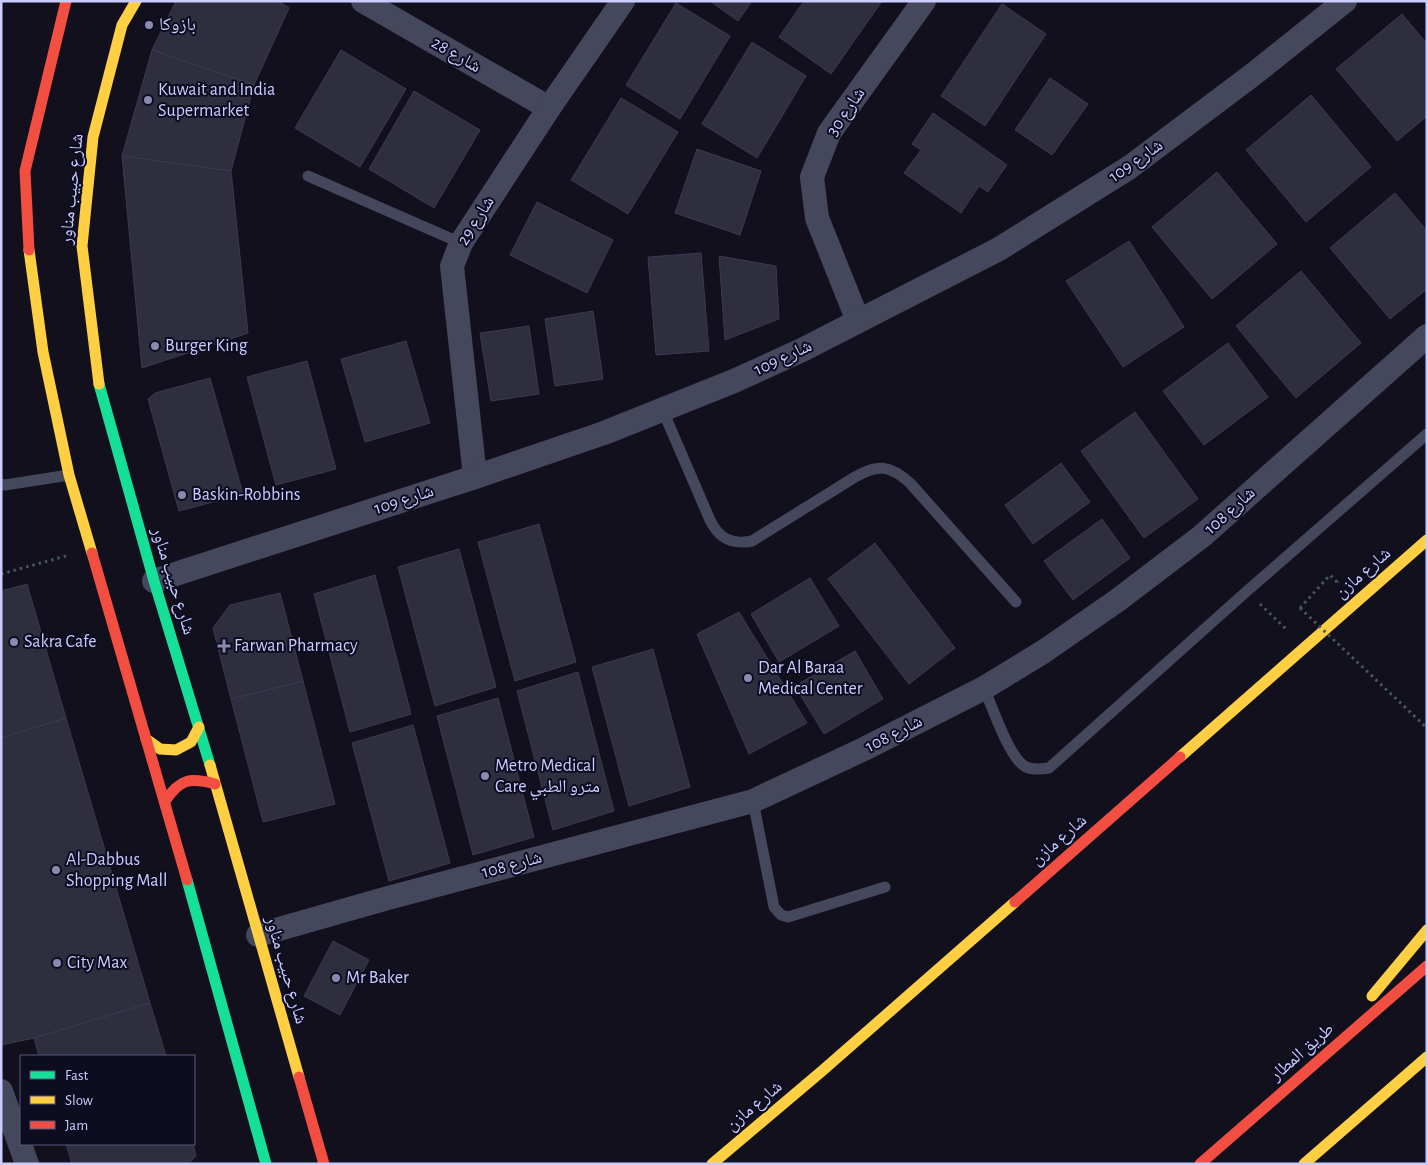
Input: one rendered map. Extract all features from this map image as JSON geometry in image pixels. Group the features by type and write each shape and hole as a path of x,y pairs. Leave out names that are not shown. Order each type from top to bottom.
{"main road":[{"path":"66,1 26,171 28,246 43,352 68,475 165,801 266,1164"},
{"name":"شارع حبيب مناور","path":"136,1 122,25 93,137 82,246 99,387 324,1164"},
{"name":"شارع مازن","path":"712,1164 822,1071 1427,540"},
{"path":"146,739 160,749 176,750 191,742 199,727"},
{"path":"165,801 173,788 186,780 201,779 215,784"},
{"path":"1318,1060 1427,930"},
{"name":"طريق المطار","path":"1200,1164 1427,966"},
{"path":"1305,1164 1427,1057"},
{"path":"1305,1164 1386,1108"}],"street":[{"name":"شارع 28","path":"363,1 549,108"},
{"name":"شارع 29","path":"476,477 452,266 461,243 549,108 623,1"},
{"name":"شارع 30","path":"858,320 817,218 812,177 829,132 924,1"},
{"name":"شارع 109","path":"154,581 476,477 604,433 734,381 785,358 999,249 1130,166 1255,73 1345,1"},
{"name":"شارع 108","path":"258,935 388,898 753,801 864,749 984,688 1043,652 1118,600 1202,536 1427,336"},
{"path":"1,1091 20,1144"},
{"path":"20,1145 27,1164"}],"lane":[{"path":"308,176 461,243"},
{"path":"663,410 714,530 722,537 742,543 752,541 854,477 869,469 884,468 899,473 910,483 1016,602"},
{"path":"984,688 1012,754 1024,766 1036,769 1049,768 1247,591 1427,434"},
{"path":"1,484 4,486 68,475"},
{"path":"753,801 774,907 781,916 788,918 885,887"}],"path":[{"path":"1,574 91,549"},
{"path":"1330,589 1337,582 1330,575 1300,608 1427,728"},
{"path":"1247,591 1306,647"}],"building":[{"path":"176,1 278,1 289,8 254,85 152,50"},
{"path":"710,1 752,1 738,21"},
{"path":"804,1 882,1 831,74 779,37"},
{"path":"676,3 730,36 680,119 626,85"},
{"path":"1002,4 1046,34 985,126 941,96"},
{"path":"1402,14 1427,44 1427,116 1397,141 1336,69"},
{"path":"752,42 806,76 757,158 702,124"},
{"path":"152,50 254,85 231,171 122,156"},
{"path":"341,50 406,89 360,167 295,128"},
{"path":"1050,78 1088,104 1052,155 1015,130"},
{"path":"414,91 480,130 434,208 369,169"},
{"path":"1311,95 1371,167 1306,222 1246,150"},
{"path":"621,98 678,132 628,214 571,180"},
{"path":"933,113 1007,165 988,192 979,186 961,213 904,173 921,150 912,144"},
{"path":"697,149 761,171 740,235 675,213"},
{"path":"122,156 231,171 248,333 142,368"},
{"path":"1217,172 1277,244 1212,299 1152,227"},
{"path":"1395,193 1427,231 1427,289 1390,319 1330,248"},
{"path":"537,202 613,240 587,293 510,255"},
{"path":"1129,241 1184,327 1123,367 1066,281"},
{"path":"701,253 709,351 656,355 648,257"},
{"path":"719,256 776,266 779,319 725,340"},
{"path":"1301,271 1361,343 1296,398 1236,326"},
{"path":"593,311 603,379 555,386 545,319"},
{"path":"529,326 539,394 491,401 480,333"},
{"path":"406,341 430,423 365,442 341,359"},
{"path":"1228,343 1268,397 1204,445 1163,391"},
{"path":"307,361 336,469 276,485 247,377"},
{"path":"210,378 243,494 179,511 148,399 155,393"},
{"path":"1135,412 1198,499 1144,538 1081,451"},
{"path":"1061,463 1090,502 1033,544 1005,505"},
{"path":"1102,519 1130,558 1073,600 1044,561"},
{"path":"539,524 576,662 515,681 478,542"},
{"path":"875,543 955,648 909,684 828,579"},
{"path":"459,549 496,687 435,706 398,567"},
{"path":"375,575 411,714 350,732 314,594"},
{"path":"810,578 839,626 779,662 751,614"},
{"path":"27,584 66,718 1,738 1,591"},
{"path":"280,593 303,681 231,699 213,628 230,605"},
{"name":"Dar Al Baraa Medical Center","path":"739,612 807,723 749,754 697,634"},
{"path":"653,649 690,787 629,806 592,667"},
{"path":"855,651 883,699 824,734 795,686"},
{"path":"578,672 614,811 553,830 517,691"},
{"path":"303,681 335,804 263,822 231,699"},
{"name":"Metro Medical Care مترو الطبي","path":"498,698 534,837 473,855 437,716"},
{"name":"Al-Dabbus Shopping Mall","path":"66,718 150,1003 34,1038 1,1045 1,738"},
{"path":"413,725 450,863 389,881 352,743"},
{"name":"Mr Baker","path":"333,941 369,960 340,1015 304,996"},
{"path":"150,1003 166,1055 39,1055 34,1038"},
{"path":"66,1145 193,1145 196,1156 188,1164 72,1164"}],"traffic: fast":[{"path":"99,384 154,581 210,765"},
{"path":"187,880 266,1164"}],"traffic: slow":[{"path":"99,384 82,246 93,137 122,25 136,1"},
{"path":"29,250 43,352 69,475 92,553"},
{"path":"1180,757 1427,540"},
{"path":"146,739 160,749 176,750 191,742 199,727"},
{"path":"210,765 299,1077"},
{"path":"712,1164 822,1071 1015,902"},
{"path":"1372,996 1427,930"},
{"path":"1304,1164 1427,1057"}],"traffic: jam":[{"path":"29,250 25,171 66,1"},
{"path":"92,553 187,880"},
{"path":"1015,902 1180,757"},
{"path":"165,801 176,788 186,782 199,781 215,784"},
{"path":"1200,1164 1427,966"},
{"path":"299,1077 324,1164"}],"place":[{"name":"بازوكا","path":"149,25"},
{"name":"Kuwait and India Supermarket","path":"148,100"},
{"name":"Burger King","path":"155,346"},
{"name":"Baskin-Robbins","path":"182,495"},
{"name":"Sakra Cafe","path":"14,642"},
{"name":"Farwan Pharmacy","path":"224,646"},
{"name":"Dar Al Baraa Medical Center","path":"748,678"},
{"name":"Metro Medical Care مترو الطبي","path":"485,776"},
{"name":"Al-Dabbus Shopping Mall","path":"56,870"},
{"name":"City Max","path":"57,963"},
{"name":"Mr Baker","path":"336,978"}]}
